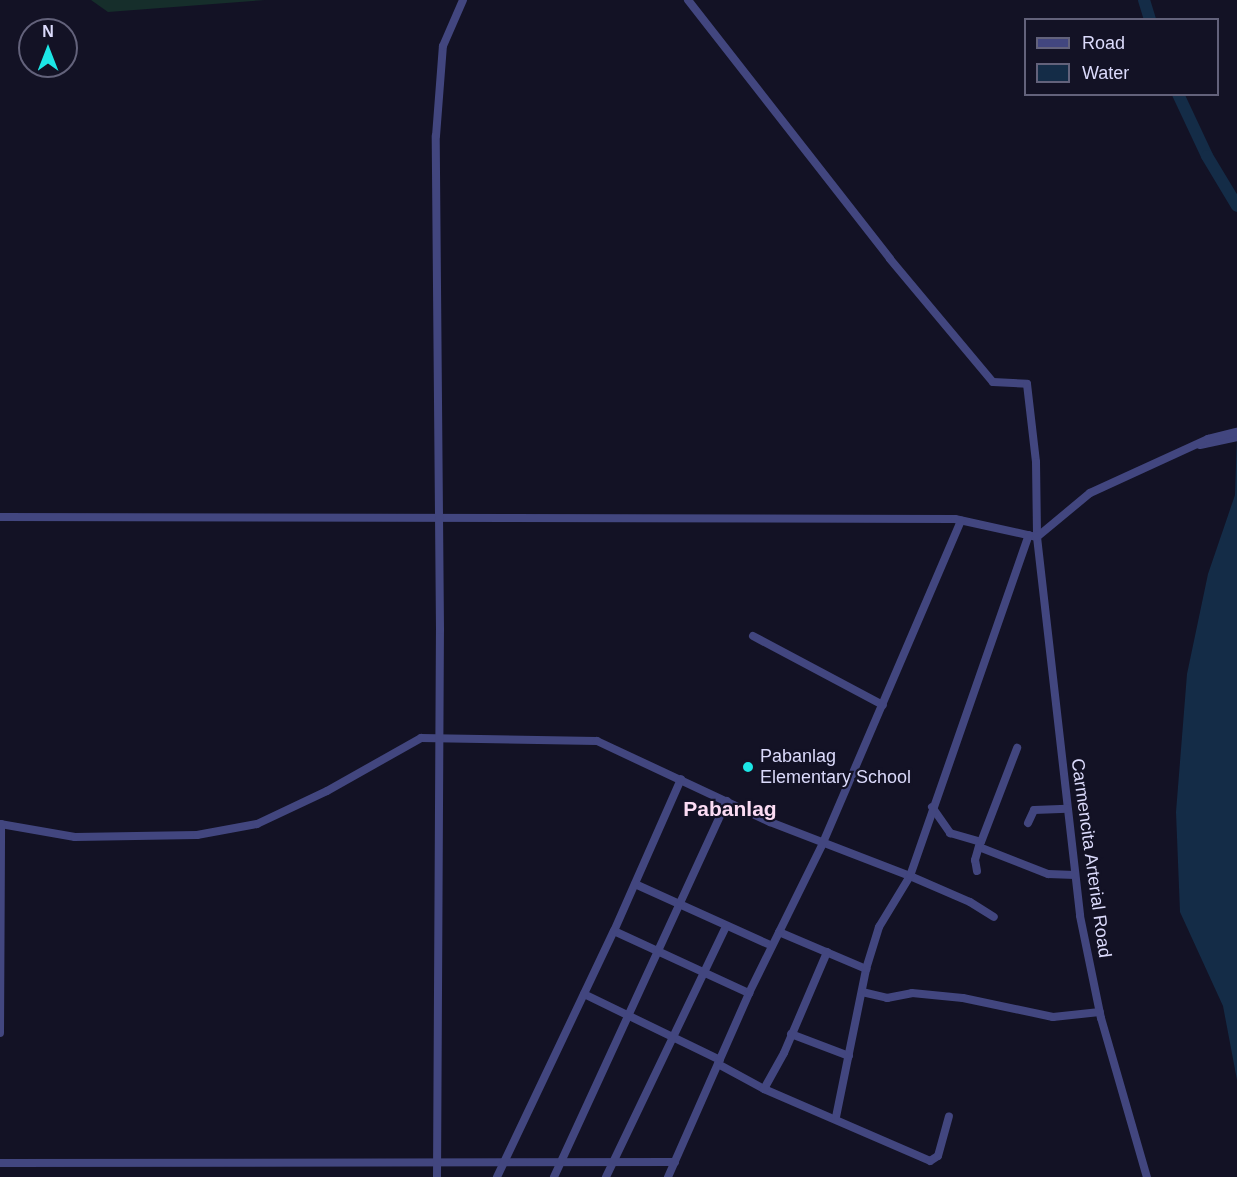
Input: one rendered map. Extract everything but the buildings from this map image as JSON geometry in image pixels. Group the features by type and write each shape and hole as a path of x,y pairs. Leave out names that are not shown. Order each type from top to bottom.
{"street":[{"path":"437,1177 438,83 443,46 463,0"},
{"path":"688,0 890,259 993,382 1026,384 1036,462 1033,536 932,807 910,876 879,927 866,969 836,1117"},
{"path":"1209,442 1237,432"},
{"path":"0,517 217,514 437,518 961,520 1033,536 1090,493 1197,445 1237,437"},
{"path":"668,1177 749,993 824,840 961,520"},
{"name":"Carmencita Arterial Road","path":"1033,536 1075,875 1100,1012 1146,1177"},
{"path":"753,636 883,705"},
{"path":"0,1033 1,824 75,837 197,835 257,824 327,791 420,738 597,741 770,822 824,840 970,902 994,917"},
{"path":"977,871 980,844 1017,748"},
{"path":"497,1177 614,931 681,779"},
{"path":"554,1177 728,801"},
{"path":"932,807 950,833 1048,874 1075,875"},
{"path":"1028,823 1034,810 1067,809"},
{"path":"635,884 772,946"},
{"path":"606,1177 726,926"},
{"path":"614,931 749,993"},
{"path":"779,932 866,969"},
{"path":"764,1089 827,952"},
{"path":"862,992 887,998 912,993 963,998 1053,1017 1100,1012"},
{"path":"584,994 719,1062 764,1089 836,1117 930,1161 938,1156 949,1116"},
{"path":"791,1034 849,1056"},
{"path":"0,1163 611,1165 675,1162"}],"green space":[{"path":"91,0 265,0 108,12"}],"water":[{"path":"1237,435 1237,1080 1223,1006 1180,912 1176,812 1187,674 1208,574 1235,495"}],"waterway":[{"path":"1144,0 1149,18"},
{"path":"1179,96 1207,156 1237,206"}],"place":[{"name":"Pabanlag Elementary School","path":"748,767"}],"district":[{"name":"Pabanlag","path":"730,809"}]}
